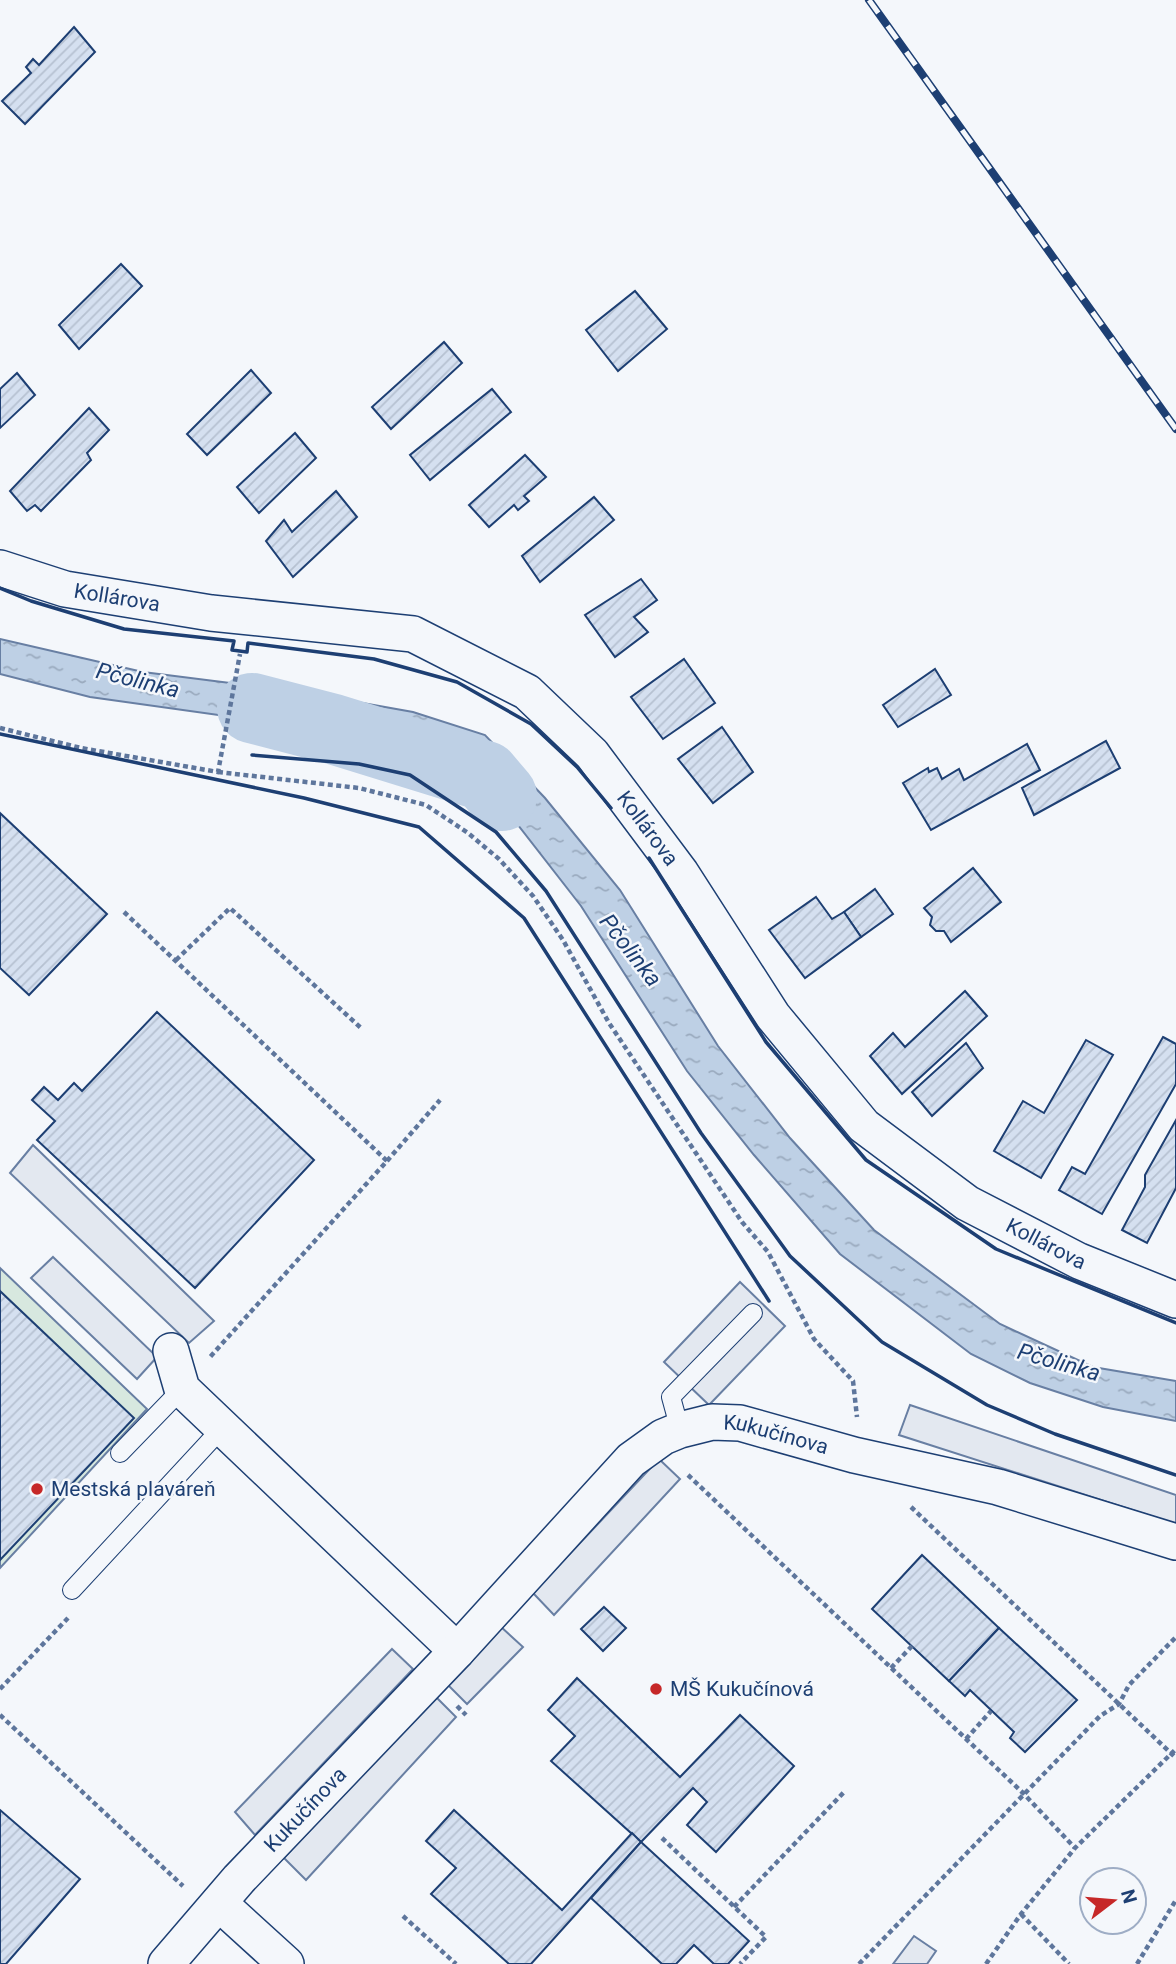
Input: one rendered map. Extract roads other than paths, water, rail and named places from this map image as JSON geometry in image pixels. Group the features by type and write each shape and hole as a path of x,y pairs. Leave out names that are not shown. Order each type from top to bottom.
{"street":[{"name":"Kollárova","path":"0,568 65,589 211,614 413,634 527,692 592,754 681,873 773,1016 864,1126 967,1203 1079,1261 1176,1300"},
{"path":"171,1351 181,1389 457,1650"},
{"name":"Kukučínova","path":"166,1964 631,1460 663,1437 712,1422 740,1423 854,1455 985,1483 1176,1542"},
{"path":"215,1908 286,1964"}],"lane":[{"path":"680,1430 671,1397 753,1313"},
{"path":"120,1453 181,1389"},
{"path":"72,1590 222,1428"}],"water":[{"path":"0,639 143,672 301,692 413,712 485,735 545,798 620,890 718,1046 790,1138 874,1230 1000,1324 1093,1367 1176,1381 1176,1421 1103,1407 1030,1383 971,1354 840,1254 754,1155 687,1071 581,906 514,820 476,782 382,738 90,697 0,674"}],"waterway":[{"name":"Pčolinka","path":"252,708 333,729 485,776 502,796"}],"railway":[{"path":"869,0 1176,429"}],"place":[{"name":"Mestská plaváreň","path":"37,1489"},
{"name":"MŠ Kukučínová","path":"656,1689"}]}
